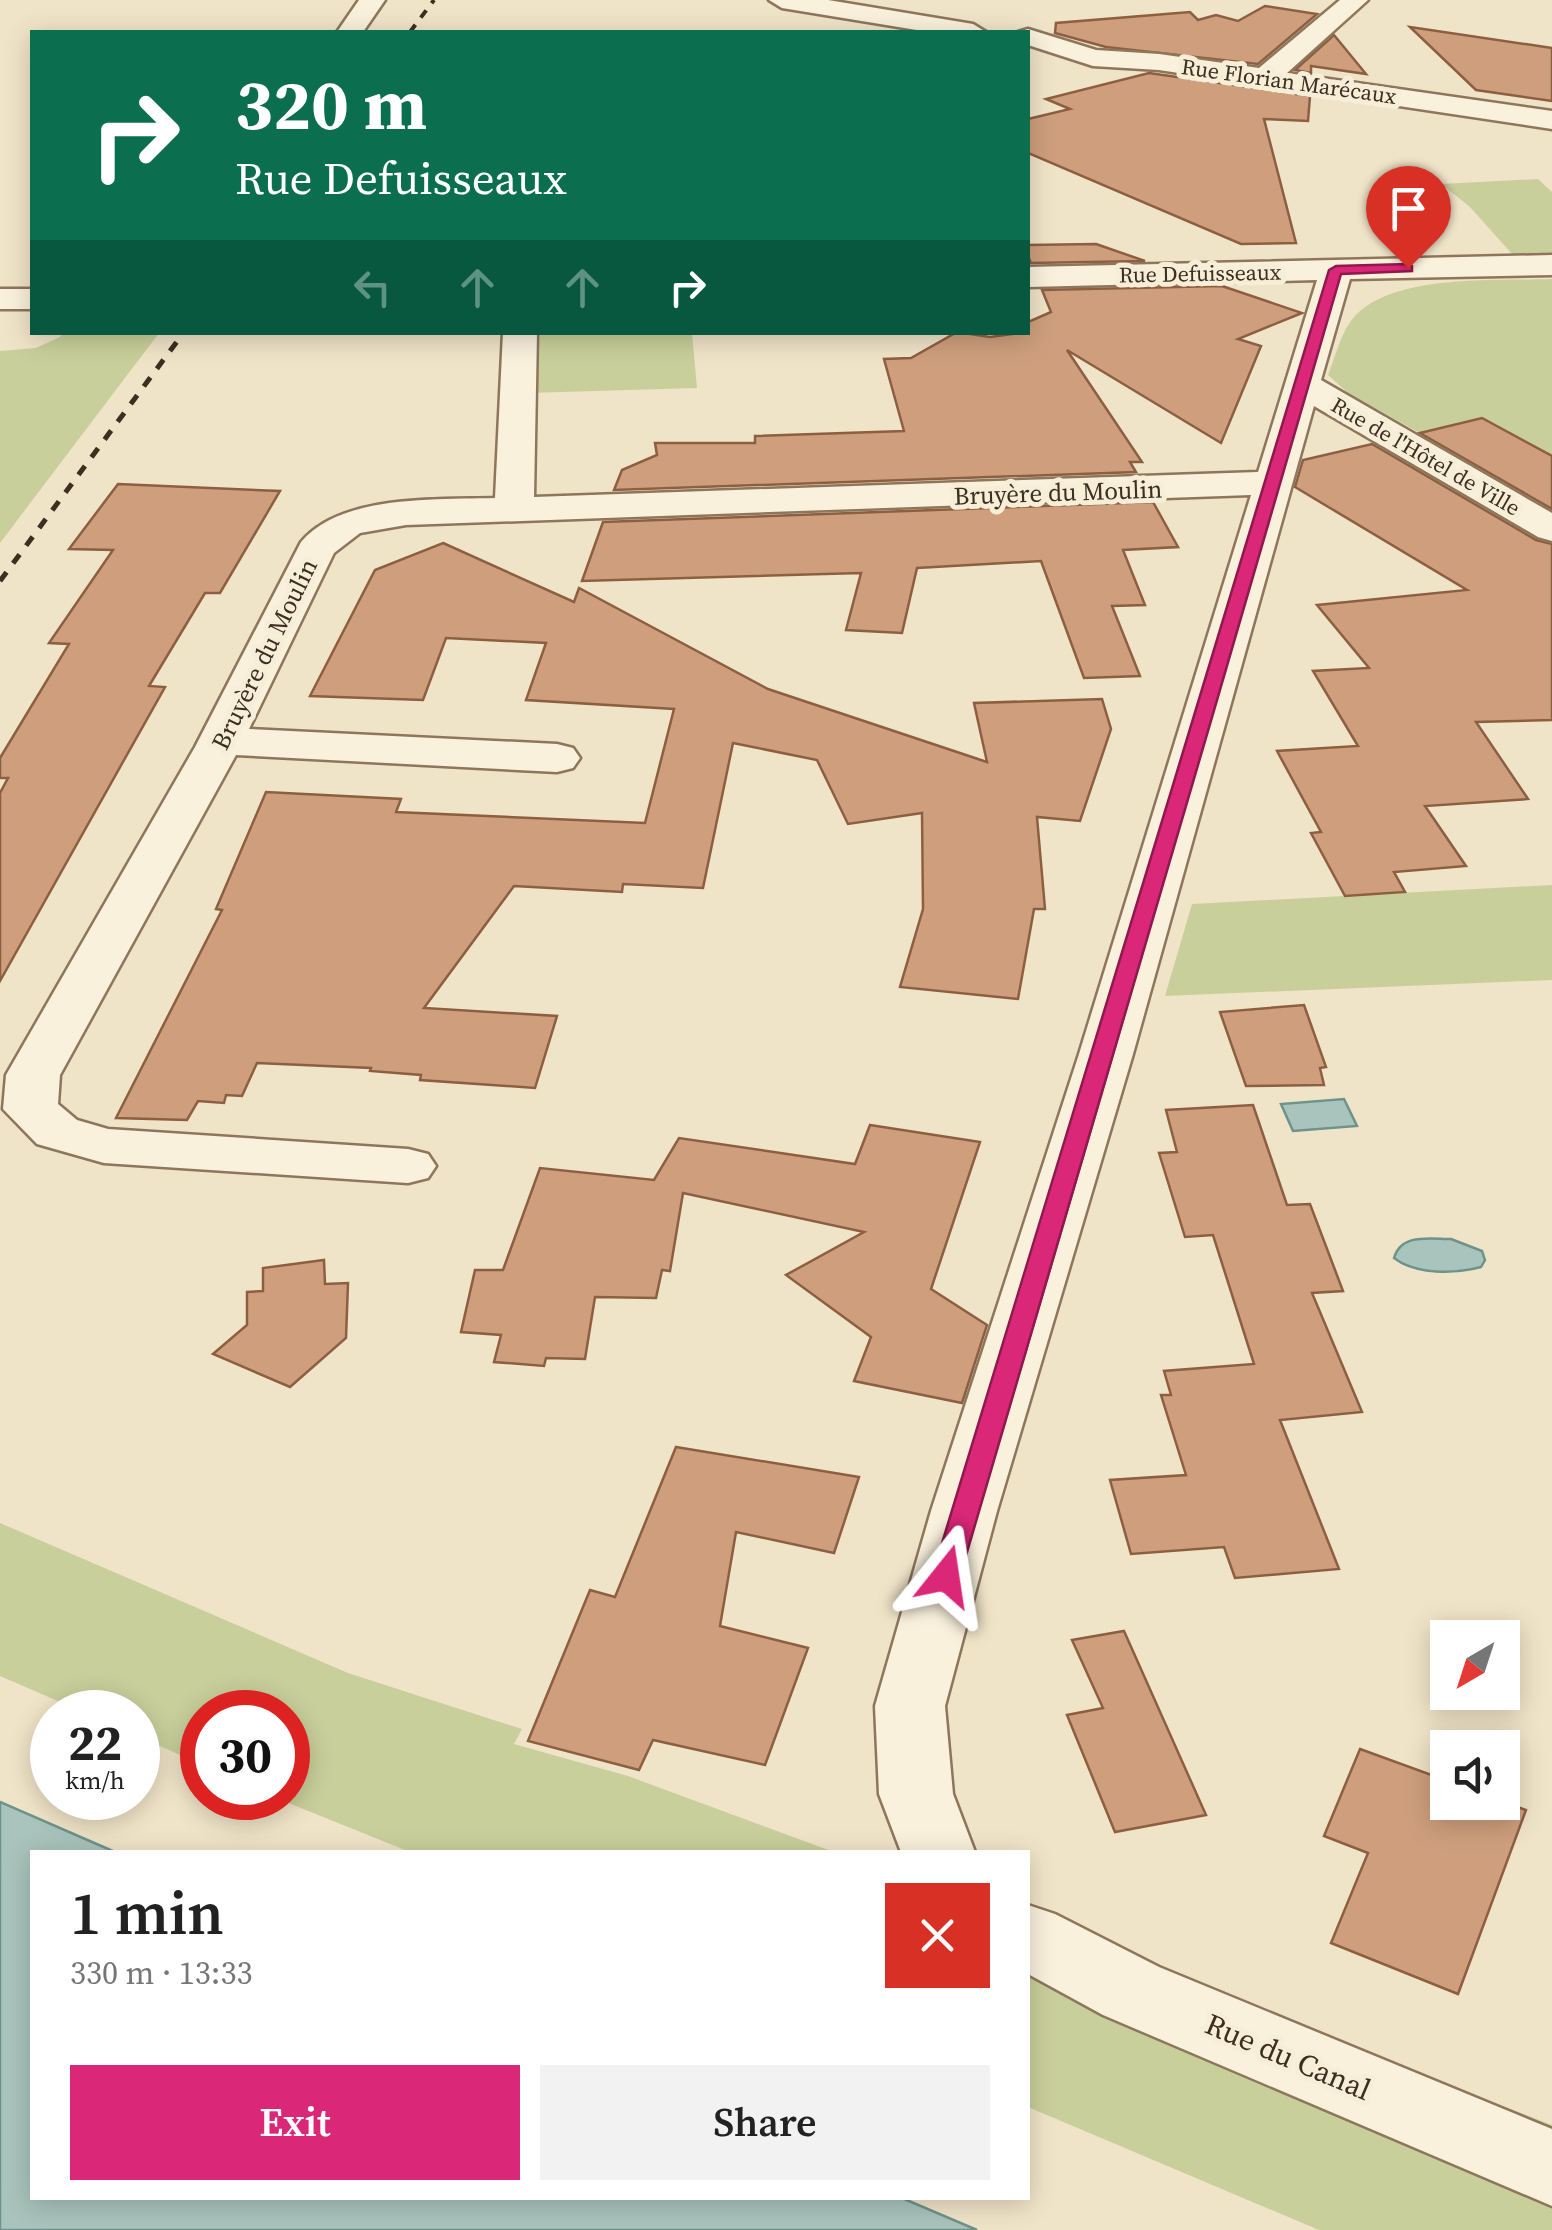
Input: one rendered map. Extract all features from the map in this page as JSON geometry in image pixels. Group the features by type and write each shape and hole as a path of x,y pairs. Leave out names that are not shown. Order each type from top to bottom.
{"street":[{"path":"351,30 372,0"},
{"path":"782,0 972,20 1009,30"},
{"path":"1264,78 1355,0"},
{"name":"Rue Florian Marécaux","path":"1030,38 1093,58 1264,78 1552,120"},
{"path":"1030,68 1093,58"},
{"name":"Rue Defuisseaux","path":"1030,278 1552,265"},
{"path":"937,1850 916,1794 910,1706 964,1511 1106,1054 1336,270"},
{"path":"0,299 30,299"},
{"path":"514,510 520,335"},
{"name":"Rue de l'Hôtel de Ville","path":"1301,382 1552,529"},
{"name":"Bruyère du Moulin","path":"408,1166 104,1146 57,1132 30,1109 33,1074 221,740 324,539 363,518 406,513 1272,484"},
{"path":"221,740 557,758"},
{"name":"Rue du Canal","path":"1030,1938 1131,1991 1552,2168"}],"green space":[{"path":"1538,179 1552,192 1552,254 1513,255 1469,206 1441,184"},
{"path":"1552,279 1552,507 1348,393 1328,375 1349,323 1371,303 1394,293 1447,282"},
{"path":"157,335 0,543 0,351 36,348 60,337"},
{"path":"530,335 692,335 697,388 528,393"},
{"path":"1552,885 1552,980 1165,996 1192,904"},
{"path":"0,1523 348,1673 522,1729 514,1744 628,1776 829,1850 405,1850 310,1812 310,1690 180,1690 180,1755 160,1746 160,1690 32,1690 0,1676"},
{"path":"1030,1926 1552,2125 1552,2230 1319,2230 1030,2108"}],"water":[{"path":"1344,1099 1357,1126 1293,1131 1281,1104"},
{"path":"1451,1239 1482,1251 1485,1260 1481,1267 1436,1272 1413,1268 1394,1258 1403,1244 1410,1241"},
{"path":"0,1802 30,1815 30,1820 41,1820 110,1850 30,1850 30,2200 907,2200 977,2230 0,2230"}],"building":[{"path":"1265,6 1317,14 1258,64 1106,47 1055,33 1056,23 1190,12 1198,20 1216,15 1238,21"},
{"path":"1410,27 1552,48 1552,101 1476,90"},
{"path":"1334,35 1366,74 1311,66 1311,73 1295,70"},
{"path":"1149,73 1310,96 1308,121 1264,119 1296,243 1241,244 1030,154 1030,119 1070,109 1046,99"},
{"path":"1096,244 1145,261 1031,263 1030,245"},
{"path":"1222,286 1302,313 1238,339 1261,346 1221,443 1067,350 1142,462 1130,462 1136,472 614,490 622,470 657,455 655,443 755,443 755,436 904,431 884,359 911,358 952,335 1030,335 1030,321 1051,312 1042,290"},
{"path":"1482,418 1552,456 1552,509 1420,433"},
{"path":"1372,444 1536,540 1552,544 1552,720 1476,722 1528,799 1425,806 1466,866 1394,872 1405,892 1345,896 1311,833 1321,832 1277,751 1358,746 1313,671 1369,668 1317,605 1467,590 1295,487 1303,460"},
{"path":"118,484 280,491 220,593 205,593 149,686 165,687 0,981 0,793 8,778 0,778 0,758 69,644 49,643 113,550 69,549"},
{"path":"1153,502 1178,547 1123,550 1145,605 1112,606 1140,676 1084,678 1041,561 917,568 902,633 846,630 861,573 582,581 603,522"},
{"path":"443,543 574,602 579,588 768,689 987,762 974,703 1102,699 1111,729 1080,821 1037,817 1045,909 1034,909 1018,999 900,987 923,909 922,813 848,824 817,760 733,743 703,888 623,884 622,892 514,886 424,1008 557,1016 535,1088 420,1080 421,1075 370,1071 371,1068 257,1063 242,1096 226,1095 224,1103 198,1101 187,1120 116,1118 222,910 216,909 266,792 401,799 396,812 645,823 674,709 526,700 546,643 446,638 423,700 310,696 375,570"},
{"path":"1304,1005 1326,1067 1320,1068 1324,1085 1246,1086 1220,1012"},
{"path":"1253,1105 1287,1205 1310,1204 1343,1291 1312,1293 1362,1412 1280,1420 1339,1569 1235,1578 1224,1547 1131,1554 1110,1480 1186,1475 1161,1395 1171,1395 1164,1371 1254,1364 1213,1235 1185,1237 1159,1153 1177,1152 1166,1110"},
{"path":"870,1125 980,1142 931,1289 987,1325 962,1403 854,1381 871,1337 786,1275 864,1232 683,1193 670,1271 662,1270 656,1298 595,1297 585,1359 546,1358 544,1366 494,1362 501,1335 461,1332 475,1270 503,1270 540,1168 654,1180 679,1138 855,1164"},
{"path":"324,1260 325,1284 348,1283 346,1338 290,1387 213,1354 247,1325 247,1292 263,1291 263,1268"},
{"path":"676,1447 859,1477 834,1553 736,1532 720,1626 808,1648 765,1765 653,1740 639,1770 528,1741 590,1590 615,1597"},
{"path":"1124,1631 1206,1815 1115,1832 1067,1715 1103,1708 1072,1640"},
{"path":"1360,1749 1430,1774 1430,1820 1520,1820 1520,1808 1526,1810 1458,1994 1331,1943 1368,1853 1324,1836"}],"railway":[{"path":"412,30 434,0"},
{"path":"0,581 182,335"}],"route":[{"path":"946,1576 1106,1054 1190,757 1336,270 1408,268"}]}
